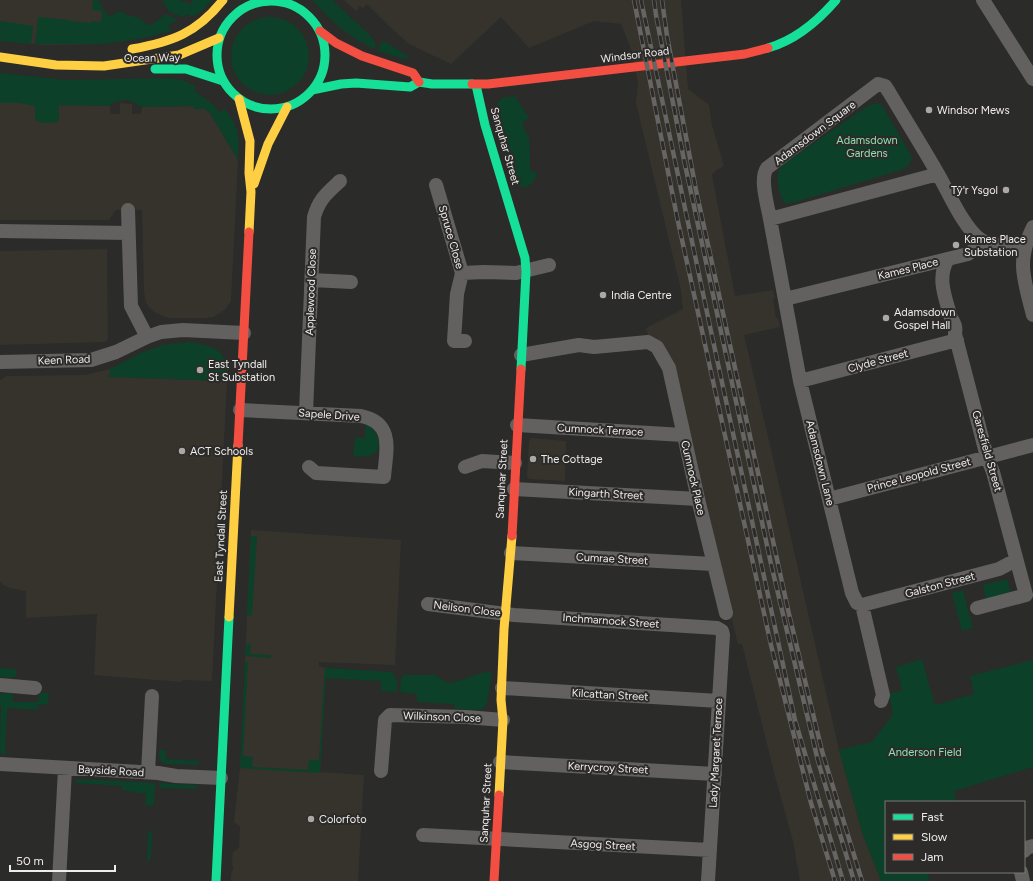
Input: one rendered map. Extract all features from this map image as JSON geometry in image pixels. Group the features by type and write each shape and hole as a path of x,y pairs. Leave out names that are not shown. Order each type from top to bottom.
{"street":[{"name":"Ocean Way","path":"104,66 121,52 153,46 173,40 189,32 206,20 223,0"},
{"path":"236,13 241,0"},
{"path":"265,0 294,3 310,17 320,31 325,46 325,62 321,77 312,90 301,100 287,107 270,109 259,108 239,99 230,91 223,81 218,67 216,53 219,38 226,24 236,13 250,4 265,0"},
{"name":"Windsor Road","path":"312,90 342,84 368,82 410,88 419,82 432,84 476,85 745,54 776,47 793,38 817,21 836,0"},
{"path":"983,0 1033,79"},
{"path":"320,31 336,43 362,56 413,73 419,82"},
{"name":"Ocean Way","path":"0,57 56,65 104,66 179,56 219,38"},
{"name":"Ocean Way","path":"104,66 121,71 186,69 223,81"},
{"name":"Adamsdown Square","path":"770,219 764,182 764,172 767,168 878,84 884,86 889,92 966,224 981,240"},
{"name":"Sanquhar Street","path":"476,85 485,125 523,251 526,272 511,552 501,700 503,720 494,881"},
{"name":"East Tyndall Street","path":"216,881 251,192 249,173 249,136 239,99"},
{"name":"East Tyndall Street","path":"251,192 268,144 287,107"},
{"path":"770,219 938,174"},
{"name":"Applewood Close","path":"306,413 314,217 317,206 324,196 340,181"},
{"name":"Spruce Close","path":"436,185 462,273 516,273 526,272 550,265"},
{"path":"128,210 131,306 147,337"},
{"name":"Adamsdown Lane","path":"770,219 800,381 852,593 858,603 862,605 883,695 881,701"},
{"path":"1033,227 1023,253 1022,269 1033,315"},
{"path":"0,231 128,233"},
{"path":"981,240 1005,246 1026,245"},
{"name":"Kames Place","path":"785,299 968,254 981,240"},
{"name":"Garesfield Street","path":"948,259 944,266 942,283 951,318 955,323 957,340 987,457 993,472 1026,595 977,608"},
{"path":"462,273 457,294 454,341 465,341"},
{"path":"312,280 351,282"},
{"name":"Keen Road","path":"0,362 91,360 116,352 147,337 162,332 182,330 244,333"},
{"name":"Clyde Street","path":"800,381 957,340"},
{"name":"Cumnock Place","path":"521,355 579,345 594,348 648,342 656,346 669,368 698,499 726,613"},
{"name":"Sapele Drive","path":"240,410 368,418 375,420 382,427 385,433 387,442 384,477 316,473 309,467"},
{"name":"Cumnock Terrace","path":"517,425 683,434"},
{"name":"Prince Leopold Street","path":"829,499 1033,445"},
{"path":"465,467 482,461 515,463"},
{"name":"Kingarth Street","path":"514,490 698,499"},
{"name":"Cumrae Street","path":"511,552 714,564"},
{"name":"Galston Street","path":"862,605 993,571 1016,560"},
{"name":"Neilson Close","path":"428,604 506,613"},
{"name":"Inchmarnock Street","path":"506,613 717,628"},
{"name":"Lady Margaret Terrace","path":"708,881 723,635 722,631 717,628"},
{"path":"0,686 35,688"},
{"name":"Kilcattan Street","path":"502,688 719,701"},
{"path":"148,772 152,696"},
{"name":"Wilkinson Close","path":"381,771 385,720 390,715 466,717 503,720"},
{"name":"Kerrycroy Street","path":"500,762 715,774"},
{"name":"Bayside Road","path":"0,765 148,772 176,776 221,778"},
{"path":"59,881 65,769"},
{"name":"Asgog Street","path":"423,835 710,850"}],"shaded area":[{"path":"0,0 98,0 108,16 104,44 45,45 0,41"},
{"path":"344,0 681,0 688,89 709,105 712,125 724,166 715,171 712,175 735,296 773,290 775,298 773,299 776,318 778,318 780,327 744,335 839,750 863,835 881,881 800,881 793,841 742,644 738,644 661,343 656,338 648,335 646,328 683,309 681,290 636,103 638,82 632,52 621,24 594,21 529,48 501,17 451,64 409,44 367,4 363,8 360,6 356,11"},
{"path":"0,100 52,105 110,106 111,114 120,114 120,103 132,104 132,114 141,114 142,107 193,106 194,109 205,109 210,113 238,160 231,301 225,310 213,317 207,318 169,318 154,312 148,306 145,300 144,290 142,210 116,210 109,220 0,220"},
{"path":"107,249 108,339 105,342 0,345 0,251"},
{"path":"110,369 110,377 227,381 212,681 183,680 181,682 94,675 97,614 26,618 26,591 10,588 3,585 0,581 0,380 7,376 85,375"},
{"path":"532,438 566,441 565,481 530,479 527,477 529,441"},
{"path":"251,530 401,540 395,665 319,662 319,666 326,668 320,772 364,775 358,881 231,881 233,852 239,848 240,827 234,822 240,768"}],"green space":[{"path":"93,0 98,0 108,16 122,11 124,14 139,18 149,26 166,14 178,20 168,25 171,31 144,38 104,44 35,44 38,17 91,23 91,21 101,22 102,11 92,10"},
{"path":"162,0 180,0 191,4 193,0 212,0 197,14 191,17 187,14 183,17 169,12"},
{"path":"312,0 332,0 370,35 376,44 375,49 356,39 340,28"},
{"path":"270,17 285,20 297,29 306,41 309,56 306,71 297,83 285,92 270,95 255,92 243,83 234,71 231,56 234,41 243,29 255,20"},
{"path":"0,21 33,26 31,44 0,41"},
{"path":"384,41 408,56 407,60 378,51 380,44"},
{"path":"0,73 67,80 170,78 182,80 196,86 195,92 209,101 220,112 225,109 230,116 238,133 238,160 210,113 205,109 194,109 193,106 142,107 126,100 112,103 110,106 59,105 59,120 57,122 43,123 35,120 35,106 19,103 0,103"},
{"path":"509,96 509,98 515,96 529,118 524,121 523,127 529,137 530,170 538,174 534,181 526,187 519,186 515,183 495,113 499,102 503,98"},
{"name":"Adamsdown Gardens","path":"876,103 882,105 912,157 909,165 901,170 792,203 784,203 778,183 778,174 779,170 785,163 869,105"},
{"path":"189,342 207,345 219,351 225,362 227,381 109,377 110,369 143,352 163,345"},
{"path":"366,424 375,431 379,442 378,447 372,455 366,457 353,456 355,438 365,438"},
{"path":"251,536 257,536 252,615 247,616"},
{"path":"1007,579 1011,594 986,600 983,585"},
{"path":"963,590 973,628 962,631 952,593"},
{"path":"251,643 250,654 271,655 271,658 245,656 246,645"},
{"name":"Anderson Field","path":"922,659 935,705 974,694 970,676 1033,660 1033,767 954,791 957,801 885,801 885,873 927,873 930,881 881,881 863,835 839,750 872,742 893,714 889,694 902,690 896,667"},
{"path":"245,661 248,662 243,756 253,757 252,767 308,770 309,760 319,760 325,666 327,668 393,673 396,678 397,692 381,691 381,681 326,678 320,773 240,768"},
{"path":"0,668 16,669 16,676 13,678 0,677"},
{"path":"485,672 492,673 487,703 482,710 454,709 455,704 417,702 417,694 400,692 401,678 404,675 436,675 445,682 452,683"},
{"path":"8,691 13,692 13,702 38,702 39,693 49,693 48,705 39,704 38,710 7,708 5,751 8,755 0,753 0,693 7,694"},
{"path":"159,750 166,750 166,759 200,761 198,765 166,764 162,762 159,757"},
{"path":"80,779 155,783 154,806 145,805 146,794 122,790 122,786 75,783"},
{"path":"159,783 194,785 199,789 160,788"},
{"path":"148,831 152,831 151,859 147,862"}],"railway":[{"path":"634,0 677,217 771,645 811,803 835,881"},
{"path":"641,0 795,720 843,881"},
{"path":"654,0 684,160 771,564 818,761 854,881"},
{"path":"662,0 667,36 696,190 789,614 822,751 862,881"}],"traffic: fast":[{"path":"768,48 778,45 797,35 814,23 836,0"},
{"path":"271,1 292,5 309,17 321,34 325,55 321,76 309,93 292,105 271,109 250,105 233,93 221,76 217,55 221,34 233,17 250,5 271,1"},
{"path":"155,69 186,69 223,81"},
{"path":"312,90 341,84 356,83 410,87 419,82 432,84 472,84"},
{"path":"476,85 485,125 525,258 526,272 521,369"},
{"path":"216,881 229,617"}],"traffic: slow":[{"path":"132,49 159,43 183,34 203,21 223,0"},
{"path":"0,57 56,65 104,66 179,55 219,38"},
{"path":"239,99 250,141 249,173 251,192 249,232"},
{"path":"254,184 268,144 287,107"},
{"path":"229,617 238,445"},
{"path":"499,795 503,720 501,700 504,629 512,536"}],"traffic: jam":[{"path":"320,31 336,43 362,56 413,73 419,82"},
{"path":"472,84 488,84 745,54 768,48"},
{"path":"238,445 249,232"},
{"path":"512,536 521,369"},
{"path":"494,881 499,795"}],"place":[{"name":"Windsor Mews","path":"929,110"},
{"name":"Tŷ'r Ysgol","path":"1006,190"},
{"name":"Kames Place Substation","path":"956,245"},
{"name":"India Centre","path":"603,295"},
{"name":"Adamsdown Gospel Hall","path":"886,318"},
{"name":"East Tyndall St Substation","path":"200,370"},
{"name":"ACT Schools","path":"182,451"},
{"name":"The Cottage","path":"533,459"},
{"name":"Colorfoto","path":"311,819"}]}
